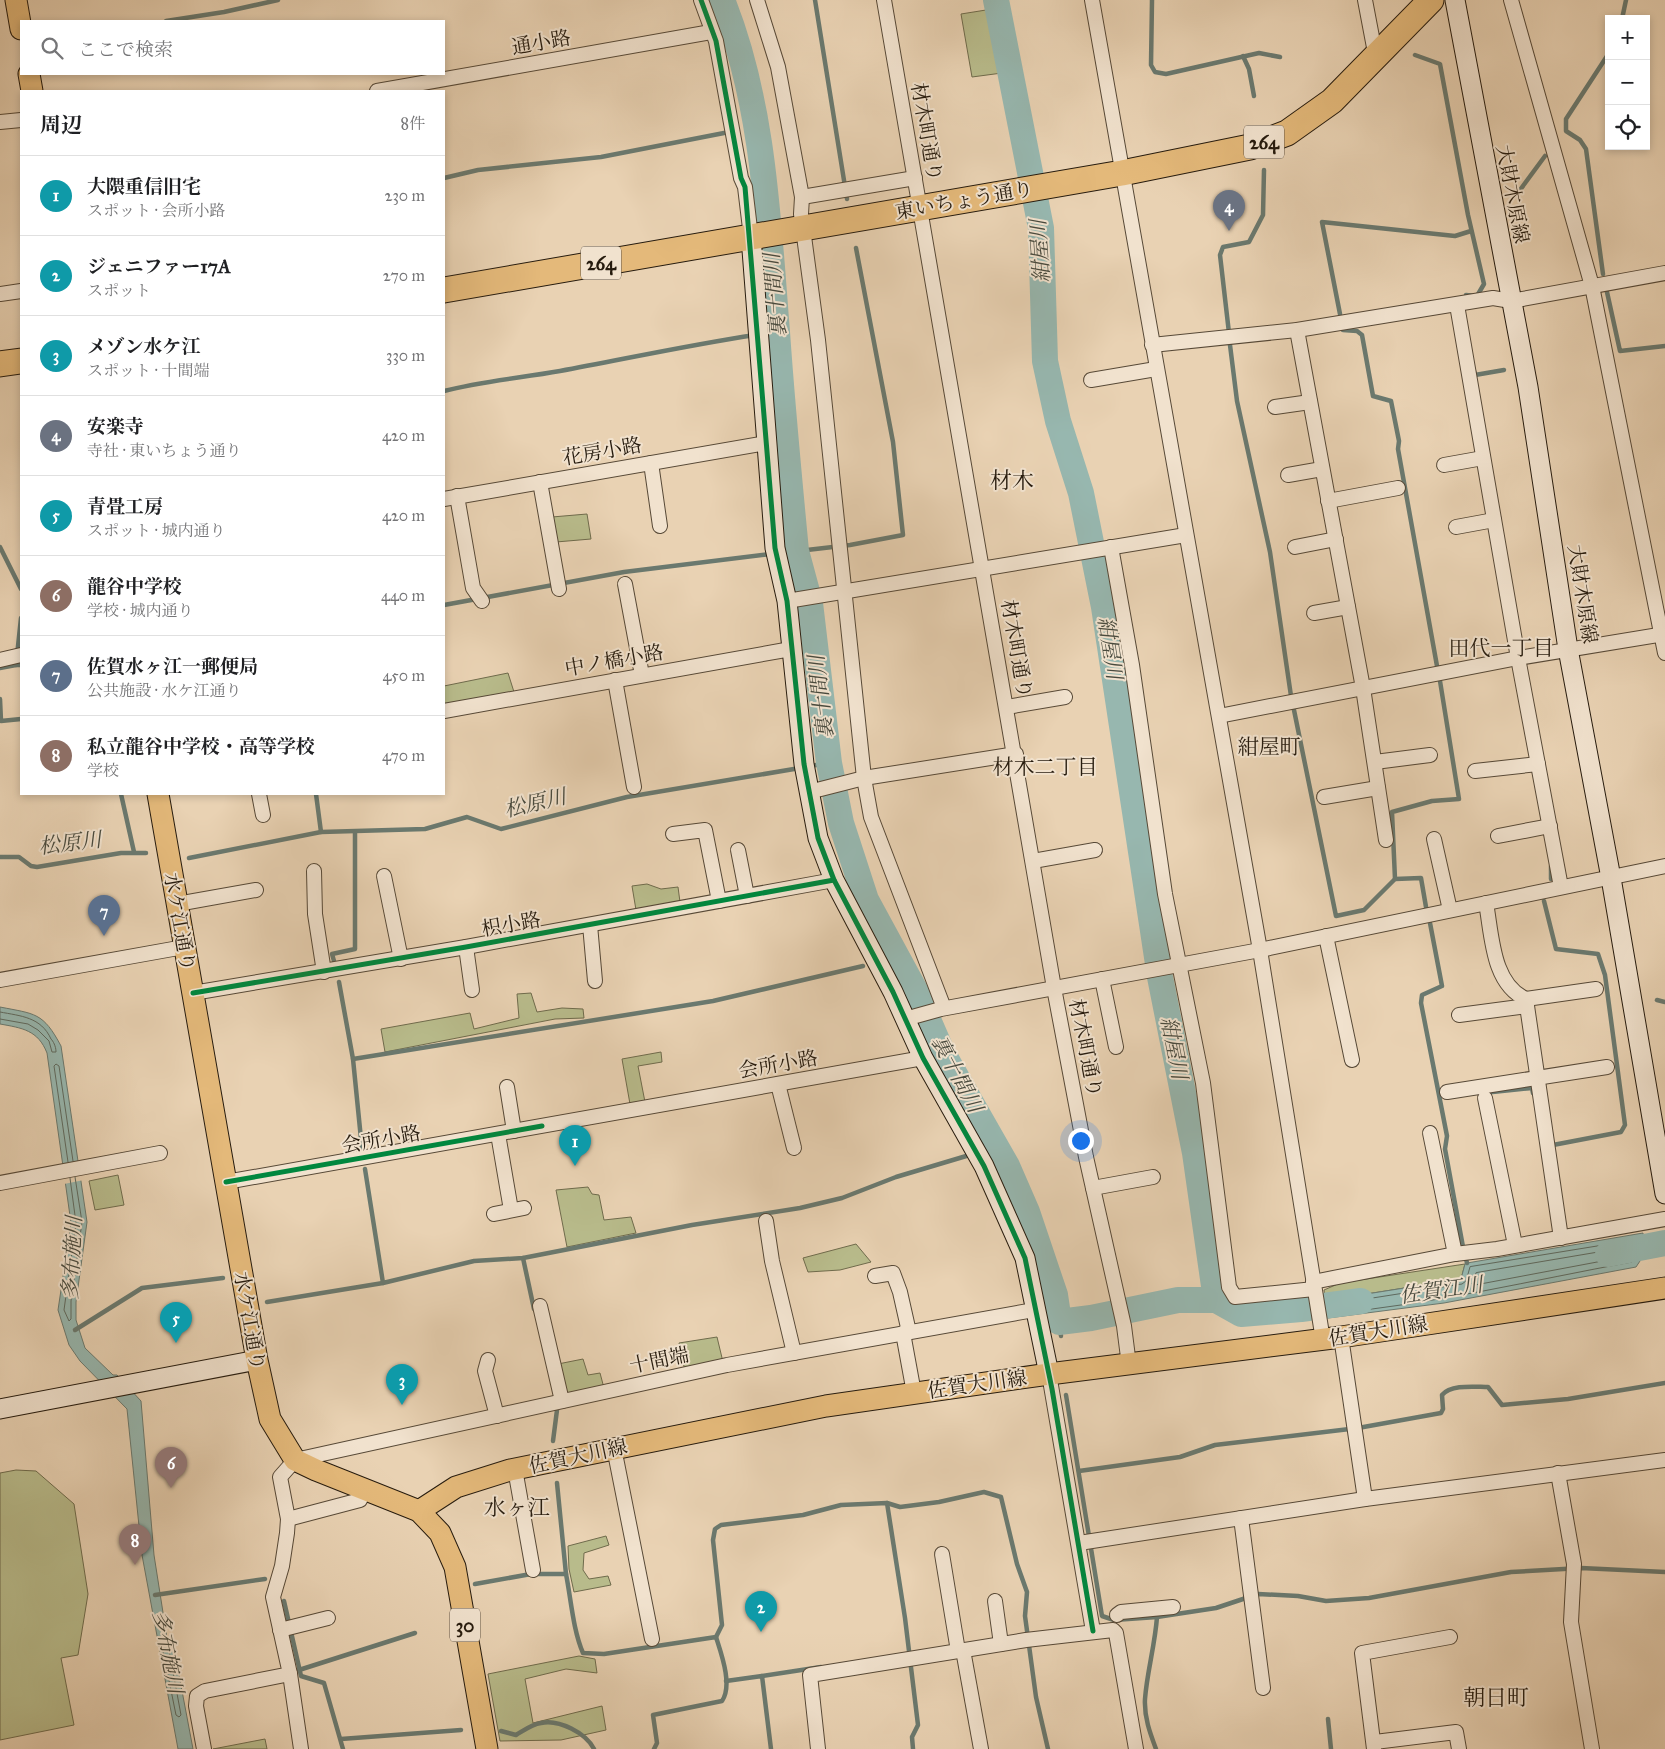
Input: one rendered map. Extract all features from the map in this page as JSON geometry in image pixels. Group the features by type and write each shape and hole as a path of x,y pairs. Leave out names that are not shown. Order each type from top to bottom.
{"highway":[{"name":"東いちょう通り","path":"445,290 920,209 1122,173 1250,147 1287,133 1332,101 1431,0"},
{"path":"0,364 20,361"}],"main road":[{"path":"16,0 20,23"},
{"path":"29,75 32,90"},
{"name":"水ケ江通り","path":"158,795 257,1360 270,1419 295,1460"},
{"name":"佐賀大川線","path":"419,1511 456,1487 515,1469 914,1390 1129,1365 1332,1338 1665,1288"},
{"name":"30","path":"295,1460 419,1511 440,1533 455,1567 487,1749"}],"street":[{"path":"701,0 711,32 716,41 741,178 745,187 755,237 766,443 776,553 790,600 791,649 805,767 813,790 818,838 834,880 907,1018 923,1058 976,1152 1025,1258 1034,1310 1087,1542 1093,1631"},
{"path":"757,0 778,67 802,197 793,230 818,340 844,590 861,779 871,817 942,1009"},
{"name":"材木町通り","path":"884,0 1016,754 1054,988 1093,1188 1124,1326 1129,1365"},
{"path":"1092,0 1260,950 1314,1288 1320,1316 1332,1338 1354,1429 1365,1499"},
{"path":"1365,0 1376,58"},
{"name":"大財木原線","path":"1455,0 1528,387 1568,649 1611,878 1665,1194"},
{"path":"1511,0 1592,286 1663,635 1665,653"},
{"name":"通小路","path":"382,90 711,32"},
{"path":"0,122 20,120"},
{"path":"802,197 915,178"},
{"path":"1152,345 1297,330 1493,298 1511,301 1665,273"},
{"path":"0,294 20,291"},
{"path":"1457,305 1518,658 1561,887"},
{"path":"1297,330 1363,688 1386,840"},
{"path":"1091,380 1156,369"},
{"path":"1275,407 1310,402"},
{"name":"花房小路","path":"451,497 766,443"},
{"path":"1444,465 1483,458"},
{"path":"651,463 660,526"},
{"path":"1288,475 1322,469"},
{"path":"540,482 558,582"},
{"path":"1328,501 1398,488"},
{"path":"451,497 473,588 481,598"},
{"path":"1456,527 1494,520"},
{"path":"790,600 827,596 844,590 1186,535"},
{"path":"1295,547 1336,540"},
{"path":"1099,549 1132,666 1164,894 1203,1083 1229,1287 1235,1297 1314,1288 1462,1253 1515,1246 1665,1219"},
{"path":"625,584 642,675"},
{"path":"1314,613 1348,607"},
{"path":"1219,716 1518,658 1663,635"},
{"name":"中ノ橋小路","path":"445,711 791,649"},
{"path":"615,680 634,787"},
{"path":"1007,707 1065,697"},
{"path":"813,790 861,779 1016,754"},
{"path":"1374,762 1430,755"},
{"path":"1475,771 1538,764"},
{"path":"1324,797 1378,788"},
{"path":"259,795 263,814"},
{"path":"1498,836 1550,826"},
{"path":"673,834 705,830 719,901"},
{"path":"1434,839 1450,910"},
{"path":"738,850 746,896"},
{"path":"1033,860 1095,850"},
{"path":"907,1018 942,1009 1260,950 1665,866"},
{"path":"314,870 315,914 324,972"},
{"path":"384,876 401,959"},
{"name":"枳小路","path":"193,993 401,959 834,880"},
{"path":"176,904 256,890"},
{"path":"1486,903 1498,968 1516,994 1527,1002 1548,1137 1550,1176 1561,1238"},
{"path":"590,925 595,981"},
{"path":"1326,936 1352,1060"},
{"path":"0,980 184,947"},
{"path":"466,947 472,990"},
{"path":"1102,979 1116,1048"},
{"path":"1459,1015 1596,989"},
{"name":"会所小路","path":"226,1182 923,1058"},
{"path":"1447,1092 1607,1067"},
{"path":"778,1084 794,1148"},
{"path":"507,1087 514,1131"},
{"path":"1485,1098 1515,1246"},
{"path":"1430,1133 1462,1253"},
{"path":"494,1214 517,1209 498,1134"},
{"path":"0,1183 160,1154"},
{"path":"1093,1188 1153,1178"},
{"path":"766,1220 772,1261 794,1353"},
{"path":"875,1276 893,1273 900,1292 914,1390"},
{"path":"540,1306 562,1401"},
{"name":"十間端","path":"295,1460 727,1365 1034,1310"},
{"path":"0,1409 257,1360"},
{"path":"488,1360 485,1371 497,1416"},
{"path":"614,1448 652,1640"},
{"path":"295,1460 280,1477 288,1519 282,1566 273,1597 286,1629 290,1674 301,1749"},
{"path":"1087,1542 1365,1499 1665,1460"},
{"path":"515,1469 533,1570"},
{"path":"1558,1473 1574,1568 1571,1622 1592,1749"},
{"path":"288,1519 360,1500 364,1490"},
{"path":"1241,1518 1263,1688"},
{"path":"942,1554 981,1749"},
{"path":"994,1601 1002,1644"},
{"path":"1118,1615 1121,1612 1173,1607"},
{"path":"286,1629 328,1618"},
{"path":"818,1749 810,1675 960,1650 1093,1631 1113,1630 1116,1633 1136,1749"},
{"path":"1450,1636 1362,1653 1374,1746 1420,1743 1456,1732 1459,1749"},
{"path":"204,1749 197,1696 205,1691 290,1674"}],"green space":[{"path":"986,10 1002,73 972,77 961,14"},
{"path":"587,514 591,539 556,542 552,517"},
{"path":"508,673 514,692 445,705 445,686"},
{"path":"647,884 661,889 678,887 680,902 636,910 632,886"},
{"path":"531,993 537,1012 562,1008 583,1009 584,1018 555,1019 385,1052 381,1029 470,1013 474,1029 519,1018 517,994"},
{"path":"661,1052 662,1062 638,1066 645,1102 630,1104 622,1059"},
{"path":"118,1175 124,1205 95,1210 89,1181"},
{"path":"588,1187 592,1194 599,1195 604,1220 631,1217 636,1233 567,1247 556,1190"},
{"path":"856,1244 871,1262 840,1270 808,1272 803,1258"},
{"path":"1465,1264 1461,1279 1335,1299 1325,1297 1324,1290 1340,1283"},
{"path":"717,1337 723,1362 685,1371 679,1343"},
{"path":"583,1359 588,1375 600,1373 604,1388 565,1397 558,1364"},
{"path":"16,1470 36,1471 74,1504 88,1594 78,1655 61,1658 74,1725 0,1740 0,1473"},
{"path":"606,1536 609,1545 584,1553 583,1570 589,1579 608,1576 611,1585 574,1592 569,1569 568,1546"},
{"path":"579,1656 595,1659 597,1673 566,1669 525,1679 533,1723 602,1706 606,1730 561,1740 500,1741 488,1674"},
{"path":"265,1739 267,1749 213,1749"}],"water":[{"name":"多布施川","path":"0,1007 37,1016 49,1027 61,1046 87,1222 76,1302 76,1320 85,1348 113,1375 117,1375 141,1401 154,1555 167,1638 172,1638 193,1749 178,1749 142,1555 127,1409 80,1361 69,1345 58,1310 71,1223 47,1053 39,1039 28,1031 0,1024"},
{"path":"1643,1233 1644,1255 1636,1267 1444,1303 1328,1318 1325,1297 1335,1299 1461,1279 1465,1264 1467,1263"}],"pier":[{"path":"81,1161 84,1180 64,1184 61,1164"}],"waterway":[{"path":"172,20 224,12 278,0"},
{"name":"裏十間川","path":"722,0 747,80 762,163 771,248 783,414 796,551 810,603 829,763 841,823 866,900 917,994 942,1052 1007,1166 1027,1212 1055,1295 1059,1322 1091,1318 1178,1300 1216,1300 1241,1314 1361,1301"},
{"path":"815,0 847,199"},
{"name":"紺屋川","path":"996,0 1041,228 1045,361 1058,421 1081,493 1104,607 1160,977 1195,1153 1216,1300"},
{"path":"1152,0 1151,65 1155,72 1166,74 1259,53 1280,57"},
{"path":"1623,15 1626,0"},
{"path":"1415,55 1440,64 1468,215 1484,284 1477,296 1466,295"},
{"path":"1243,56 1249,69 1254,96"},
{"path":"1603,274 1586,149 1580,140 1566,131 1566,119 1605,59"},
{"path":"445,178 478,170 601,157 724,133"},
{"path":"1520,190 1545,156"},
{"path":"1229,333 1220,255 1223,247 1249,242 1263,215 1264,170"},
{"path":"1340,314 1322,222 1455,236 1471,231"},
{"path":"781,553 850,545 903,535 893,442 856,248"},
{"path":"1607,292 1620,351 1665,346"},
{"path":"1343,330 1357,331 1362,335 1373,396 1391,401 1437,666"},
{"path":"762,334 777,332"},
{"path":"445,391 755,335"},
{"path":"1230,345 1237,401 1270,552 1291,696"},
{"path":"1474,371 1475,375 1504,370"},
{"path":"0,547 20,587"},
{"path":"445,605 624,572 771,554"},
{"path":"20,627 16,665 20,665"},
{"path":"0,668 16,665"},
{"path":"1395,879 1392,812 1432,801 1459,799 1440,681"},
{"path":"0,699 1,721 20,719"},
{"path":"1294,710 1336,916 1364,910 1395,879 1421,878 1426,907"},
{"name":"松原川","path":"810,766 829,763"},
{"name":"松原川","path":"189,858 321,832 425,829 467,817 501,829 627,797 800,768"},
{"path":"121,795 134,852"},
{"path":"316,795 321,832"},
{"path":"334,961 332,954 355,949 355,832"},
{"name":"松原川","path":"0,857 19,857 31,866 37,867 121,853 146,853"},
{"path":"1551,866 1551,879"},
{"path":"1544,901 1556,949 1598,954 1605,975 1625,1125 1621,1132 1553,1145"},
{"path":"1430,923 1442,986 1422,995 1421,1003 1447,1136 1445,1149 1467,1263"},
{"path":"353,1059 713,1001 863,966"},
{"path":"339,982 353,1059 362,1149"},
{"path":"1657,1000 1665,1002"},
{"path":"1483,1093 1532,1088 1533,1093"},
{"path":"980,1150 993,1143"},
{"path":"267,1302 383,1283 474,1261 523,1258 692,1225 800,1208 842,1198 896,1177 973,1154"},
{"path":"365,1169 383,1283"},
{"name":"佐賀江川","path":"1608,1254 1665,1243"},
{"path":"523,1258 534,1309"},
{"path":"75,1330 142,1288 223,1278"},
{"path":"1059,1322 1061,1336"},
{"path":"1079,1471 1180,1457 1215,1445 1358,1428 1441,1413 1443,1409 1442,1395 1446,1391 1457,1388 1488,1387 1502,1405 1568,1399 1665,1383"},
{"path":"1066,1395 1102,1616 1114,1620 1157,1617 1216,1608 1258,1594 1298,1596 1326,1601 1369,1598 1511,1572 1581,1568 1665,1572"},
{"path":"553,1441 557,1410"},
{"path":"557,1483 566,1574"},
{"path":"716,1637 722,1625 713,1540 715,1529 721,1525 803,1515 841,1505 887,1503 900,1507 939,1502 984,1492 1001,1497 1017,1564 1027,1592 1025,1616 1036,1697 1048,1749"},
{"path":"887,1503 905,1618 918,1725 912,1737 913,1749"},
{"path":"475,1584 531,1574 566,1574 575,1624 583,1653 604,1654 716,1637 726,1678 725,1694 722,1701 653,1715 657,1743 654,1749"},
{"path":"155,1595 265,1579"},
{"path":"284,1601 301,1676 324,1683 343,1749"},
{"path":"1156,1749 1148,1725 1145,1706 1157,1617"},
{"path":"299,1670 415,1633"},
{"path":"762,1676 821,1667"},
{"path":"726,1681 762,1676 771,1749"},
{"path":"1328,1719 1331,1749"},
{"path":"501,1731 516,1735 538,1724 556,1723 578,1733 594,1749"},
{"path":"341,1739 461,1730"}],"cycle path":[{"path":"701,0 716,41 741,178 745,187 775,548 787,601 804,764 818,838 834,880 893,992 923,1058 984,1166 1025,1258 1052,1389 1093,1631"},
{"path":"193,993 466,947 834,880"},
{"path":"226,1182 542,1126"}],"place":[{"name":"安楽寺","path":"1229,231"},
{"name":"佐賀水ヶ江一郵便局","path":"104,936"},
{"name":"大隈重信旧宅","path":"575,1166"},
{"name":"青畳工房","path":"176,1343"},
{"name":"メゾン水ケ江","path":"402,1405"},
{"name":"龍谷中学校","path":"171,1488"},
{"name":"私立龍谷中学校・高等学校","path":"135,1565"},
{"name":"ジェニファー17A","path":"761,1632"}],"district":[{"name":"材木","path":"1012,480"},
{"name":"田代一丁目","path":"1501,648"},
{"name":"紺屋町","path":"1269,747"},
{"name":"材木二丁目","path":"1045,767"},
{"name":"水ヶ江","path":"517,1507"},
{"name":"朝日町","path":"1496,1697"}]}
